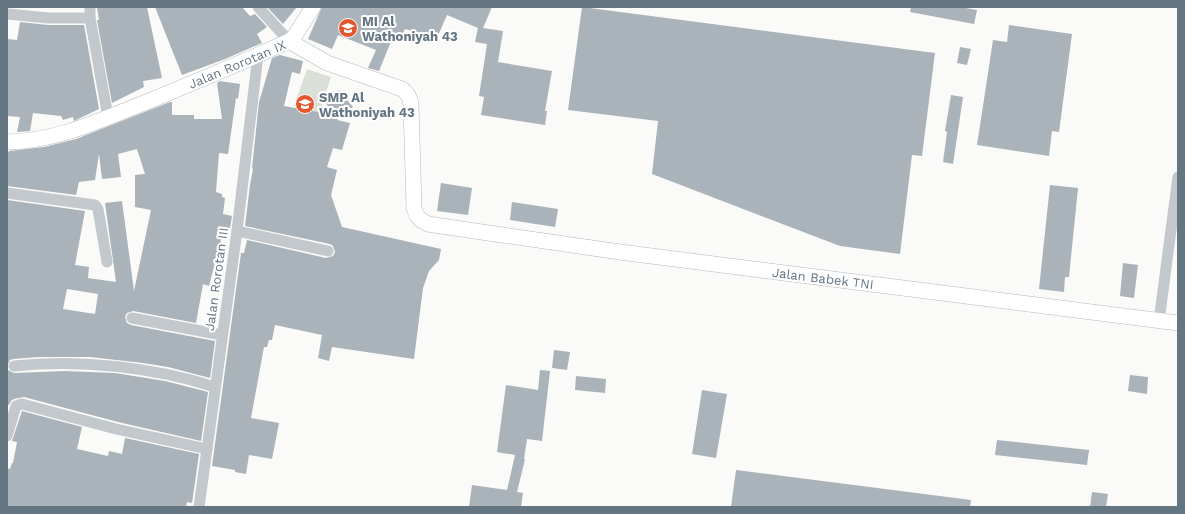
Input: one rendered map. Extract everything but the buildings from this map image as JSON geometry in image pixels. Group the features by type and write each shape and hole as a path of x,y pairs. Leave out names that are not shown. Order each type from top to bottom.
{"street":[{"path":"258,7 289,41 294,37 313,7"},
{"path":"8,14 48,18 90,13 108,117"},
{"name":"Jalan Rorotan IX","path":"7,142 24,142 52,137 108,117 210,76 289,41 327,63 402,89 407,93 411,99 414,208 417,216 428,224 468,230"},
{"name":"Jalan Rorotan III","path":"199,507 237,231 258,55"},
{"path":"1168,322 1178,177"},
{"path":"7,193 95,205 98,209 107,262"},
{"name":"Jalan Babek TNI","path":"468,230 628,253 1168,322"},
{"path":"237,231 328,251"},
{"path":"132,318 222,335"},
{"path":"14,366 38,364 93,365 132,368 195,380 215,387"},
{"path":"7,436 10,413 17,405 22,404 116,429 207,449"}],"shaded area":[{"path":"307,69 331,77 319,114 294,106"}],"place":[{"name":"MI Al Wathoniyah 43","path":"348,28"},
{"name":"SMP Al Wathoniyah 43","path":"305,104"}]}
